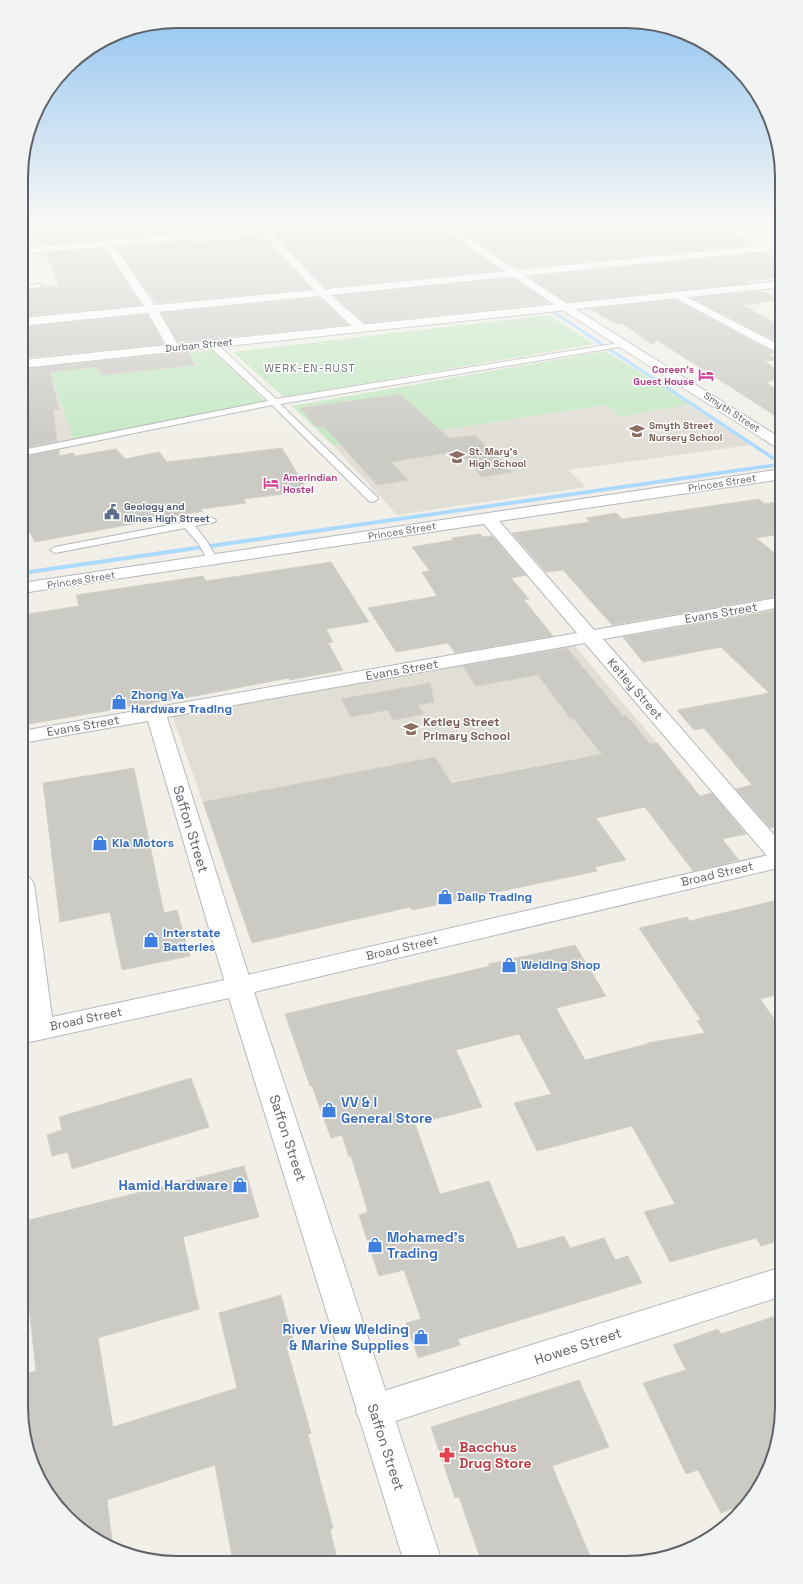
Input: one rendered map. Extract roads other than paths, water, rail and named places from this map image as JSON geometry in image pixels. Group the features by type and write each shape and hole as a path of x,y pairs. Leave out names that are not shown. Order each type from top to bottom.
{"street":[{"path":"144,297 174,348"},
{"path":"28,321 273,297"},
{"path":"327,297 361,328"},
{"name":"Smyth Street","path":"550,297 775,439"},
{"name":"Durban Street","path":"28,363 659,297"},
{"path":"681,297 775,346"},
{"name":"Princes Street","path":"28,587 208,551 488,518 775,475"},
{"name":"Ketley Street","path":"488,518 775,851"},
{"name":"Evans Street","path":"28,736 775,603"},
{"name":"Saffon Street","path":"156,713 239,986 421,1556"},
{"name":"Broad Street","path":"31,1032 239,986 775,861"},
{"path":"28,983 31,1032"},
{"name":"Howes Street","path":"374,1411 775,1283"}],"lane":[{"path":"212,344 374,499"},
{"path":"28,452 274,402 625,344"},
{"path":"55,550 211,520"},
{"path":"188,525 208,551"}],"waterway":[{"path":"555,313 775,459"},
{"path":"28,572 775,465"}],"place":[{"name":"Coreen's Guest House","path":"706,375"},
{"name":"Smyth Street Nursery School","path":"637,431"},
{"name":"St. Mary's High School","path":"457,457"},
{"name":"Amerindian Hostel","path":"271,483"},
{"name":"Geology and Mines High Street","path":"112,512"},
{"name":"Zhong Ya Hardware Trading","path":"119,702"},
{"name":"Ketley Street Primary School","path":"411,729"},
{"name":"Kia Motors","path":"100,843"},
{"name":"Dalip Trading","path":"445,897"},
{"name":"Interstate Batteries","path":"151,940"},
{"name":"Welding Shop","path":"509,965"},
{"name":"VV & I General Store","path":"329,1110"},
{"name":"Hamid Hardware","path":"240,1185"},
{"name":"Mohamed's Trading","path":"375,1245"},
{"name":"River View Welding & Marine Supplies","path":"421,1337"},
{"name":"Bacchus Drug Store","path":"447,1455"}],"district":[{"name":"WERK-EN-RUST","path":"310,368"}]}
